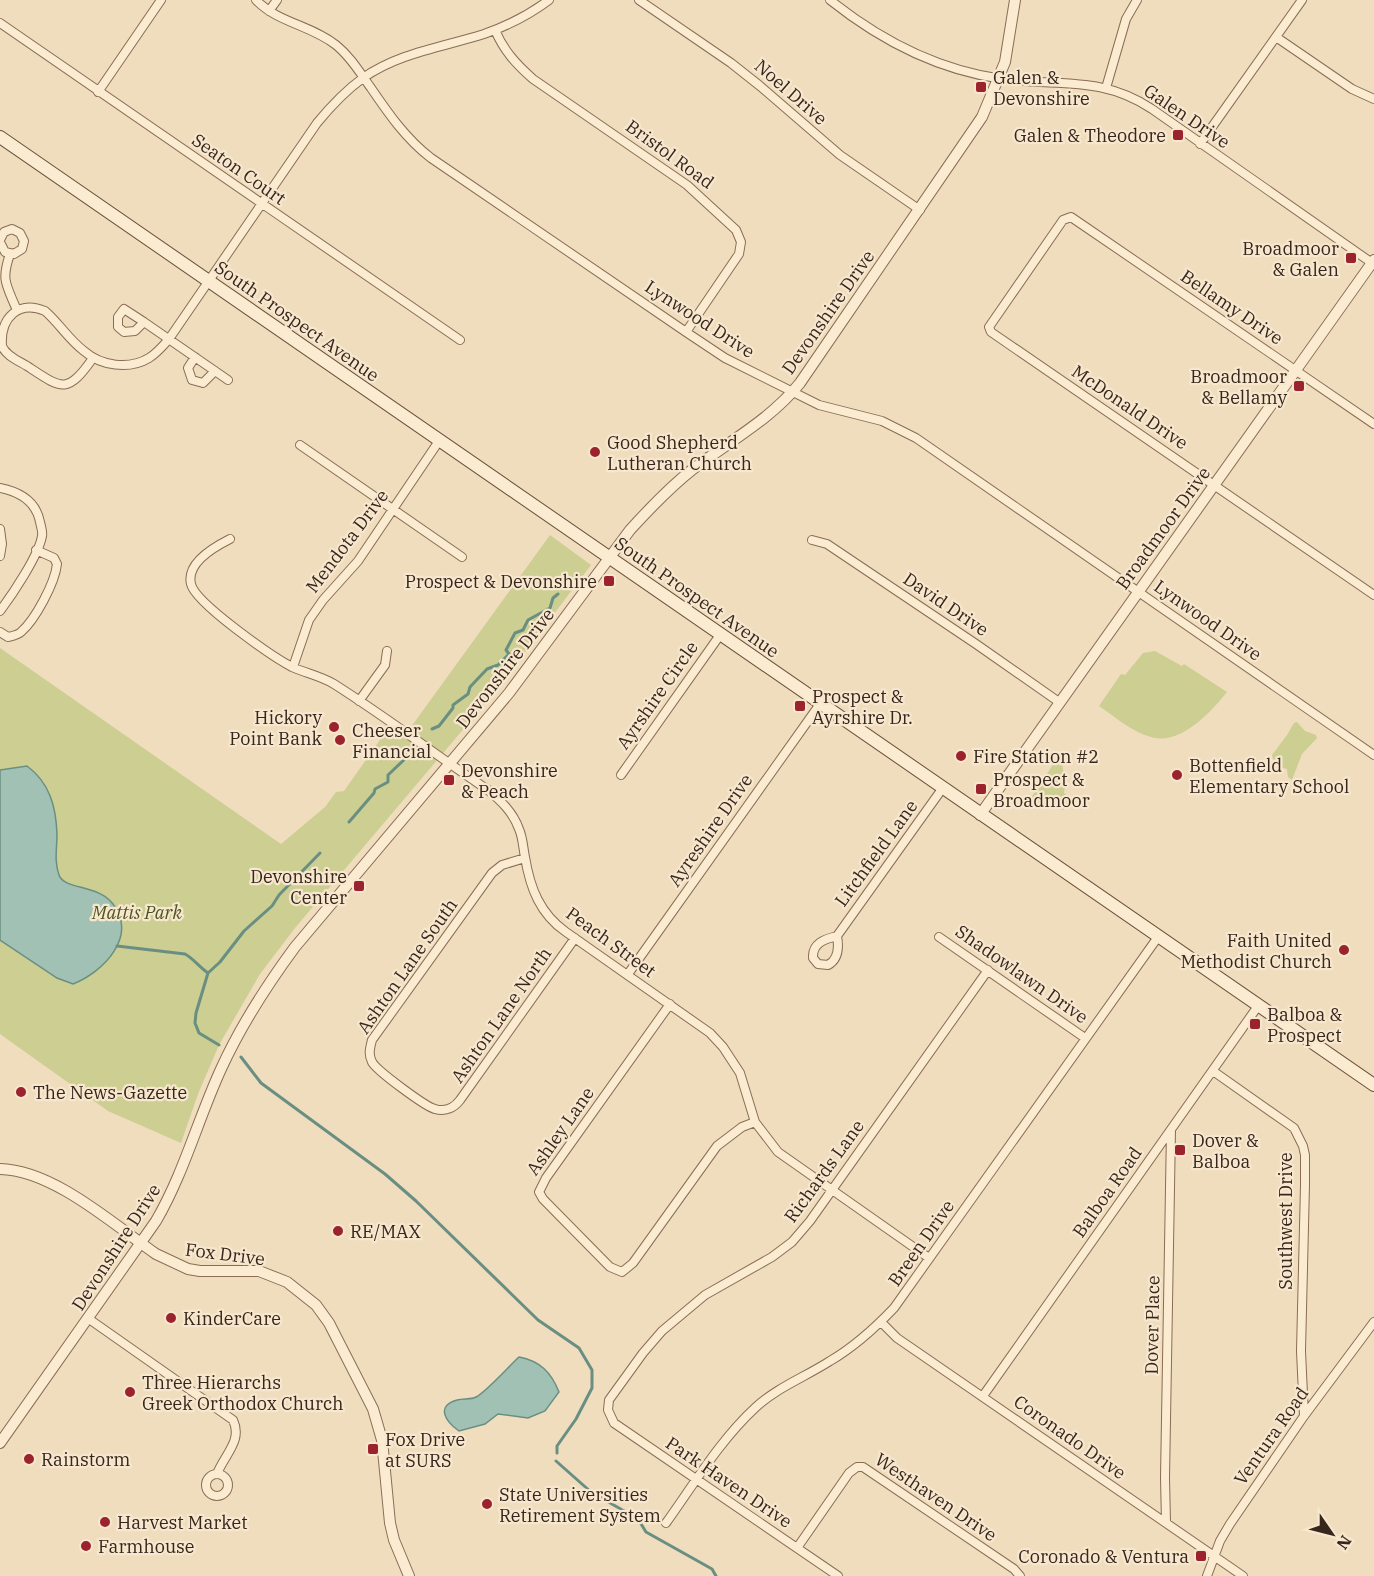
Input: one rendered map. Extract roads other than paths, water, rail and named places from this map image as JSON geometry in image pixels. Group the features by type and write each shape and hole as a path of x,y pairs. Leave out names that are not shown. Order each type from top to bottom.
{"main road":[{"name":"South Prospect Avenue","path":"0,138 942,789 1258,1006 1373,1081"}],"street":[{"path":"98,92 161,0"},
{"name":"Lynwood Drive","path":"256,0 286,21 313,31 336,45 350,59 416,146 718,354 819,405 882,421 916,438 1374,755"},
{"path":"269,11 277,0"},
{"path":"93,358 76,381 62,384 51,382 3,348 0,335 2,319 16,308 27,306 45,311 75,343 93,358 116,365 135,363 150,358 169,339 331,106 363,78 393,62 495,30 521,18 549,0"},
{"name":"Noel Drive","path":"639,0 731,63 840,155 920,210"},
{"name":"Galen Drive","path":"830,0 874,32 907,50 947,66 999,79 1087,84 1106,88 1143,104 1373,262"},
{"name":"Devonshire Drive","path":"0,1443 141,1244 170,1197 222,1065 275,973 527,669 630,530 668,490 694,468 760,422 793,392 975,129 999,79 1010,40 1015,0"},
{"path":"1106,88 1126,19 1137,0"},
{"path":"1200,144 1302,0"},
{"name":"Seaton Court","path":"0,24 460,340"},
{"name":"Bristol Road","path":"495,30 506,53 534,79 687,185 736,230 741,242 739,254 686,332"},
{"path":"1276,37 1352,89 1374,99"},
{"name":"McDonald Drive","path":"1071,217 1063,220 989,327 991,332 1374,595"},
{"name":"Bellamy Drive","path":"1071,217 1374,423"},
{"path":"8,230 17,230 20,232 24,245 18,252 10,254 2,249 0,241 1,236 8,230"},
{"path":"10,254 4,272 4,281 16,308"},
{"name":"Broadmoor Drive","path":"980,814 1373,262"},
{"path":"144,322 228,380"},
{"path":"195,357 188,368 192,380 202,383 215,371"},
{"name":"Mendota Drive","path":"293,667 309,620 323,600 358,561 439,441"},
{"path":"300,445 462,557"},
{"path":"0,488 14,491 29,500 39,514 42,535 17,588 0,611"},
{"path":"0,529 2,544 0,556"},
{"name":"Peach Street","path":"230,539 212,549 196,566 190,577 194,592 198,597 259,647 293,667 332,682 503,803 512,814 519,829 532,890 542,909 557,926 710,1033 723,1047 740,1073 755,1122 778,1152 929,1258"},
{"name":"David Drive","path":"812,540 827,544 1059,702"},
{"path":"0,632 8,637 21,632 42,604 56,572 57,564 54,558 36,550"},
{"name":"Ayrshire Circle","path":"621,775 720,635"},
{"path":"359,701 385,665 387,651"},
{"name":"Ayreshire Drive","path":"628,974 819,704"},
{"name":"Litchfield Lane","path":"837,936 942,789"},
{"name":"Ashton Lane South","path":"450,1108 442,1110 430,1107 382,1073 371,1061 369,1049 372,1040 492,873 502,865 525,858"},
{"name":"Shadowlawn Drive","path":"939,937 1085,1038"},
{"name":"Breen Drive","path":"666,1523 724,1442 756,1407 775,1392 848,1350 881,1322 898,1302 1158,937"},
{"name":"Ashton Lane North","path":"450,1108 460,1100 575,938"},
{"name":"Richards Lane","path":"608,1410 612,1395 643,1353 685,1309 772,1257 792,1242 832,1190 988,970"},
{"name":"Ashley Lane","path":"670,1005 546,1178 539,1192 543,1199 610,1268 622,1272 633,1263 717,1146 742,1127 755,1122"},
{"name":"Balboa Road","path":"983,1396 1258,1006"},
{"name":"Southwest Drive","path":"1213,1071 1294,1128 1303,1146 1305,1175 1301,1351 1304,1416"},
{"name":"Dover Place","path":"1166,1522 1172,1129"},
{"name":"Fox Drive","path":"0,1170 22,1172 51,1182 156,1254 188,1269 259,1271 287,1282 316,1305 329,1323 373,1409 382,1440 390,1523 397,1549 409,1576"},
{"path":"88,1319 233,1420 237,1432 236,1438 217,1474"},
{"name":"Coronado Drive","path":"881,1322 897,1338 1243,1576"},
{"name":"Ventura Road","path":"1207,1576 1220,1541 1230,1524 1304,1416 1374,1322"},
{"name":"Park Haven Drive","path":"608,1410 614,1423 838,1576"},
{"name":"Westhaven Drive","path":"797,1548 849,1473 857,1467 863,1467 1014,1569 1020,1576"}],"waterway":[{"path":"432,729 439,726 453,705 468,694 470,687 487,669 498,665 509,654 506,650 515,633 523,630 528,620 550,608 553,598 558,594"},
{"path":"349,822 375,789 388,782 388,775 408,756"},
{"path":"219,1045 199,1033 195,1023 208,973 220,962 244,931 272,906 279,895 320,853"},
{"path":"117,946 185,954 208,973"},
{"path":"241,1057 261,1083 385,1174 416,1201 538,1320 579,1348 592,1370 592,1388 576,1419 557,1446 557,1453"},
{"path":"556,1461 591,1492 638,1519 646,1532 712,1569 716,1576"}],"place":[{"name":"Galen & Devonshire","path":"981,87"},
{"name":"Galen & Theodore","path":"1178,135"},
{"name":"Broadmoor & Galen","path":"1351,258"},
{"name":"Broadmoor & Bellamy","path":"1299,386"},
{"name":"Good Shepherd Lutheran Church","path":"595,452"},
{"name":"Prospect & Devonshire","path":"609,581"},
{"name":"Prospect & Ayrshire Dr.","path":"800,706"},
{"name":"Hickory Point Bank","path":"334,727"},
{"name":"Cheeser Financial","path":"340,740"},
{"name":"Fire Station #2","path":"961,756"},
{"name":"Bottenfield Elementary School","path":"1177,775"},
{"name":"Devonshire & Peach","path":"449,780"},
{"name":"Prospect & Broadmoor","path":"981,789"},
{"name":"Devonshire Center","path":"359,886"},
{"name":"Faith United Methodist Church","path":"1344,950"},
{"name":"Balboa & Prospect","path":"1255,1024"},
{"name":"The News-Gazette","path":"21,1092"},
{"name":"Dover & Balboa","path":"1180,1150"},
{"name":"RE/MAX","path":"338,1231"},
{"name":"KinderCare","path":"171,1318"},
{"name":"Three Hierarchs Greek Orthodox Church","path":"130,1392"},
{"name":"Fox Drive at SURS","path":"373,1449"},
{"name":"Rainstorm","path":"29,1459"},
{"name":"State Universities Retirement System","path":"487,1504"},
{"name":"Harvest Market","path":"105,1522"},
{"name":"Farmhouse","path":"86,1546"},
{"name":"Coronado & Ventura","path":"1201,1556"}],"park label":[{"name":"Mattis Park","path":"137,912"}]}
